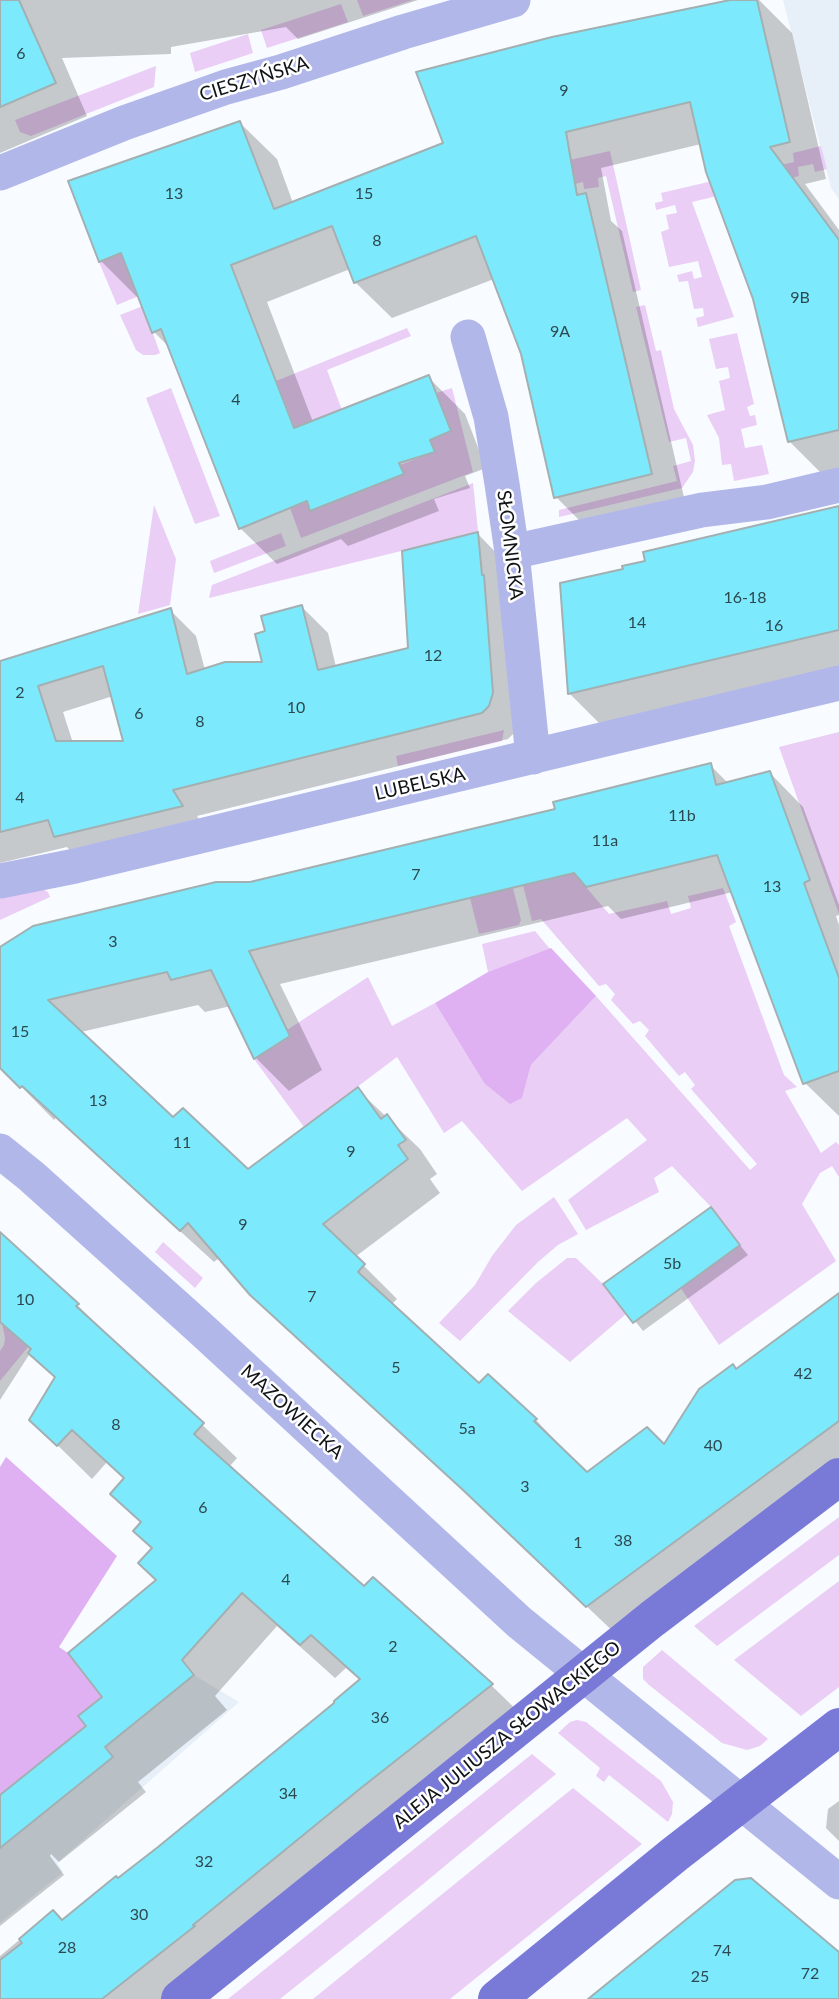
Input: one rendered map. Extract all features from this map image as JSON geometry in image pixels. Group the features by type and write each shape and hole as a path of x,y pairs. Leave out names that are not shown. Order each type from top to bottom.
{"main road":[{"name":"ALEJA JULIUSZA SŁOWACKIEGO","path":"180,1999 582,1674 839,1477"},
{"path":"497,1999 741,1802 839,1727"}],"street":[{"name":"CIESZYŃSKA","path":"0,173 124,122 226,87 513,0"},
{"name":"SŁOMNICKA","path":"468,337 491,417 512,552 533,757"},
{"path":"512,552 702,510 767,502 839,485"},
{"name":"LUBELSKA","path":"0,881 101,860 839,683"},
{"name":"MAZOWIECKA","path":"0,1151 199,1327 508,1612 839,1882"}],"shaded area":[{"path":"357,0 413,0 363,16"},
{"path":"783,0 839,0 839,199 831,188"},
{"path":"341,4 348,22 267,48 261,30"},
{"path":"248,34 253,53 195,72 190,53"},
{"path":"156,66 154,87 31,136 20,132 15,120"},
{"path":"821,146 827,169 815,172 813,164 798,167 799,176 692,202 734,317 698,327 696,318 704,316 703,308 694,309 688,281 679,282 677,275 692,271 694,279 702,277 698,261 669,267 661,232 669,229 666,215 677,213 675,205 656,210 655,203 663,201 661,193 794,162 793,153"},
{"path":"610,151 641,290 633,292 606,176 598,178 599,187 584,189 583,182 575,184 556,163"},
{"path":"122,253 139,296 117,305 99,262"},
{"path":"645,305 656,351 661,350 674,409 693,445 693,472 682,488 559,517 559,510 677,481 673,466 691,461 686,438 669,442 636,307"},
{"path":"143,306 160,353 155,355 143,355 136,350 120,315"},
{"path":"407,328 411,336 327,370 342,410 295,428 276,381"},
{"path":"737,333 754,404 747,407 750,416 755,415 757,425 741,429 745,448 762,445 769,474 734,481 731,464 722,465 719,438 707,415 725,410 719,381 730,378 728,367 716,369 709,339"},
{"path":"171,388 220,516 195,524 146,398"},
{"path":"452,388 473,472 301,538 290,508 307,502 311,511 403,474 400,465 434,452 430,440 436,393"},
{"path":"473,483 478,531 475,533 209,598 212,585"},
{"path":"154,505 176,559 170,605 138,614"},
{"path":"281,533 286,546 214,573 210,561"},
{"path":"504,730 502,741 398,766 396,756"},
{"path":"839,732 839,914 779,747"},
{"path":"574,873 609,914 667,901 671,914 691,908 688,896 723,888 736,922 729,926 784,1075 797,1087 785,1091 821,1153 836,1142 839,1145 839,1177 832,1166 820,1173 802,1204 836,1261 719,1345 680,1287 740,1244 711,1207 672,1166 654,1178 659,1192 586,1230 568,1200 647,1140 627,1118 522,1191 462,1121 444,1133 397,1057 304,1127 254,1059 290,1037 287,1030 368,977 392,1026 435,1003 484,1083 522,1097 531,1065 596,996 750,1170 757,1164 691,1089 695,1085 685,1072 679,1076 645,1036 649,1030 640,1021 633,1024 611,1000 615,994 606,984 599,986 541,919 532,921 523,885"},
{"path":"513,888 521,920 519,925 479,934 470,898"},
{"path":"42,889 48,892 50,897 0,920 0,898"},
{"path":"535,931 550,949 488,972 482,944"},
{"path":"551,948 596,996 531,1065 522,1098 510,1104 484,1083 435,1003 488,972"},
{"path":"554,1197 578,1234 558,1245 538,1262 460,1341 439,1323 475,1285 492,1256 516,1225"},
{"path":"163,1242 203,1278 195,1288 155,1252"},
{"path":"567,1258 576,1258 603,1284 626,1314 570,1362 508,1311 536,1283"},
{"path":"2,1323 28,1347 0,1381 0,1351 5,1338"},
{"path":"6,1457 117,1556 59,1647 68,1653 102,1697 86,1726 0,1795 0,1467"},
{"path":"839,1517 839,1555 717,1646 694,1626"},
{"path":"839,1581 839,1687 801,1716 734,1660"},
{"path":"662,1650 768,1739 760,1746 747,1750 722,1743 649,1685 643,1679 643,1667"},
{"path":"194,1675 239,1702 57,1863 63,1872 0,1923 0,1795 86,1725"},
{"path":"570,1722 586,1722 661,1781 673,1802 668,1822 609,1775 604,1782 596,1776 600,1768 558,1733"},
{"path":"532,1754 556,1774 411,1894 280,1999 228,1999"},
{"path":"573,1788 642,1844 450,1999 313,1999"}],"building":[{"path":"0,0 19,0 56,83 0,107"},
{"path":"730,0 757,0 790,142 770,147 839,240 839,430 788,442 753,299 706,172 690,102 566,132 577,195 586,193 652,474 554,498 521,354 476,236 354,283 332,226 231,265 294,428 429,375 451,431 430,440 435,452 399,463 404,474 310,511 307,501 239,529 161,329 152,333 121,253 99,262 68,181 240,121 274,209 443,143 416,72 552,37"},
{"path":"839,506 839,630 568,694 560,583 623,569 622,566 645,561 643,552"},
{"path":"478,532 493,693 489,706 482,713 173,790 183,806 54,837 48,820 0,832 0,661 171,608 187,674 225,662 262,662 255,634 265,631 261,616 302,605 318,670 408,648 402,551","holes":["103,666 123,741 56,741 38,686"]},
{"path":"711,763 716,785 770,771 810,880 804,883 839,978 839,1071 803,1084 717,855 586,887 574,873 249,951 290,1036 254,1059 211,970 171,980 167,972 48,1000 173,1117 183,1108 248,1169 358,1087 381,1119 387,1114 406,1140 398,1145 408,1159 323,1224 365,1264 358,1272 479,1383 488,1374 537,1419 534,1421 587,1472 647,1427 664,1444 699,1389 733,1364 736,1369 839,1293 839,1421 586,1607 250,1295 188,1223 180,1231 0,1068 0,947 33,926 216,882 250,882 555,809 553,802"},
{"path":"711,1207 740,1245 633,1323 603,1284"},
{"path":"0,1232 204,1423 194,1434 364,1586 373,1577 493,1684 102,1999 0,1999 0,1960 22,1943 19,1939 53,1910 62,1920 116,1876 118,1878 158,1847 360,1679 311,1635 300,1645 242,1593 182,1660 194,1675 105,1747 113,1757 0,1848 0,1795 86,1726 78,1716 102,1697 68,1653 156,1580 138,1563 152,1548 133,1531 141,1522 110,1494 124,1478 72,1430 57,1446 29,1420 55,1377 28,1353 31,1349 0,1322"},
{"path":"751,1878 839,1952 839,1999 588,1999 735,1880"}]}
